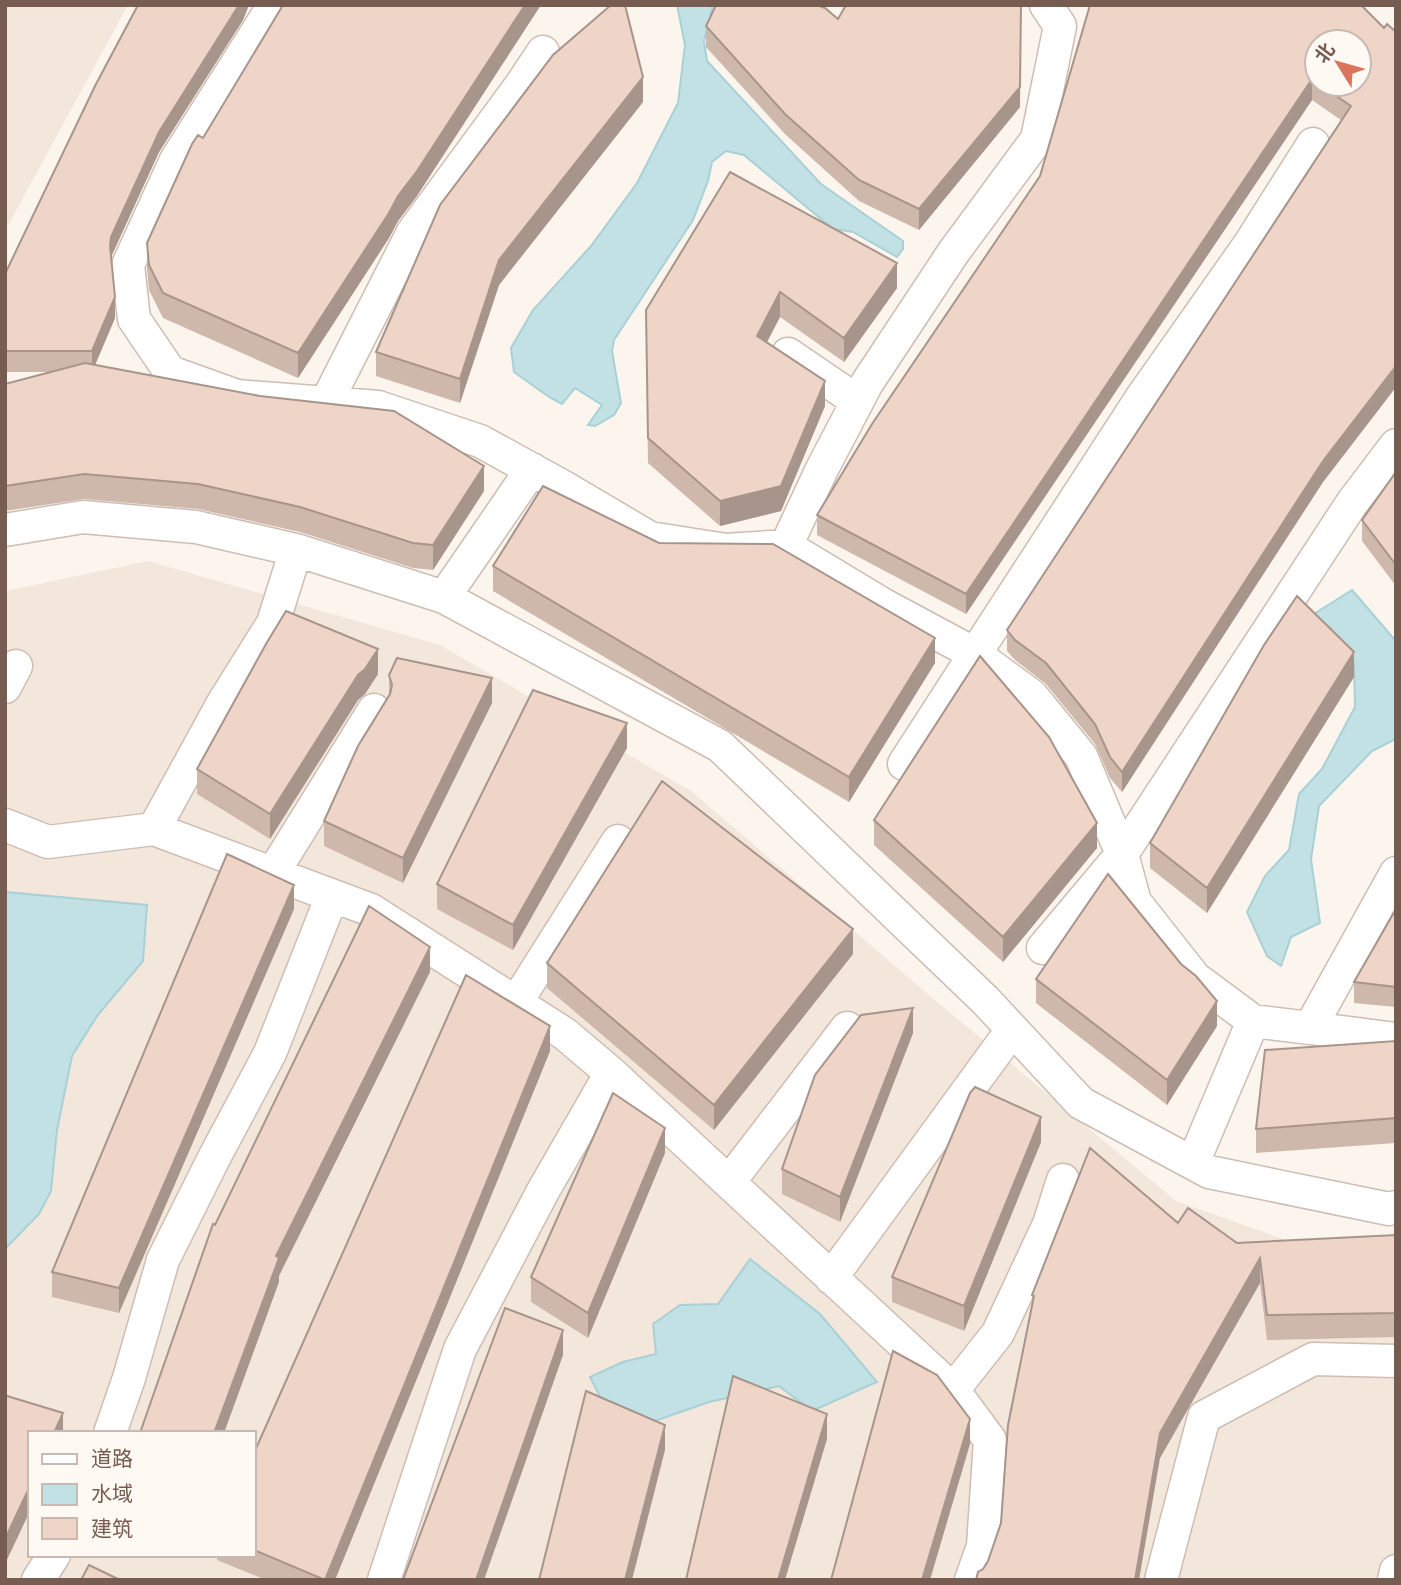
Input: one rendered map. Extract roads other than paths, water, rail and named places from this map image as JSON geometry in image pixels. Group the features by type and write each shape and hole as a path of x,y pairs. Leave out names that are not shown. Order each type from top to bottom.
{"street":[{"path":"274,5 176,160 128,265 134,319 170,372 237,396 378,407 480,441 650,538 726,550 786,546 882,604 975,654 1032,696 1081,756 1122,854 1135,902 1195,978 1253,1021 1396,1039"},
{"path":"786,546 867,383 953,253 1037,139 1060,26 1046,5"},
{"path":"326,402 413,232 543,52"},
{"path":"904,764 1142,397 1249,245 1313,144"},
{"path":"788,354 857,401"},
{"path":"1043,948 1122,854 1352,503 1396,445"},
{"path":"444,597 532,470"},
{"path":"5,530 83,517 196,527 296,550 444,597 720,746 985,1000 1081,1103 1209,1172 1389,1209 1396,1208"},
{"path":"154,829 223,704 273,623 296,550"},
{"path":"273,873 374,710"},
{"path":"5,825 48,842 154,829 273,873 371,910 565,1034 611,1073 953,1390 990,1440 983,1546 971,1580"},
{"path":"517,1002 618,841"},
{"path":"1310,1028 1396,873"},
{"path":"111,1431 163,1260 270,1053 332,896"},
{"path":"1193,1163 1253,1021"},
{"path":"729,1182 847,1028"},
{"path":"831,1278 1012,1030"},
{"path":"384,1580 460,1349 544,1191 611,1073"},
{"path":"953,1390 998,1333 1049,1224 1063,1180"},
{"path":"1161,1580 1204,1417 1313,1359 1396,1361"},
{"path":"38,1580 53,1557"},
{"path":"1394,1580 1396,1571"}],"water":[{"path":"677,5 713,5 704,41 707,61 821,184 903,241 903,249 897,257 853,232 833,229 744,155 726,151 712,162 708,181 693,220 614,340 612,351 621,403 614,415 595,426 588,425 602,405 575,388 562,404 549,397 514,372 511,348 533,310 591,246 637,183 678,103 685,45"},
{"path":"1352,590 1396,641 1396,739 1372,751 1319,806 1311,859 1320,923 1291,937 1281,966 1267,956 1247,912 1265,876 1289,850 1299,794 1322,769 1355,707 1354,663 1315,626 1314,614"},
{"path":"5,892 147,905 143,961 97,1016 72,1056 57,1130 51,1191 39,1214 6,1248"},
{"path":"750,1259 820,1314 877,1382 812,1411 779,1386 709,1402 655,1421 605,1407 590,1377 623,1362 656,1354 653,1324 680,1305 718,1304"}]}
